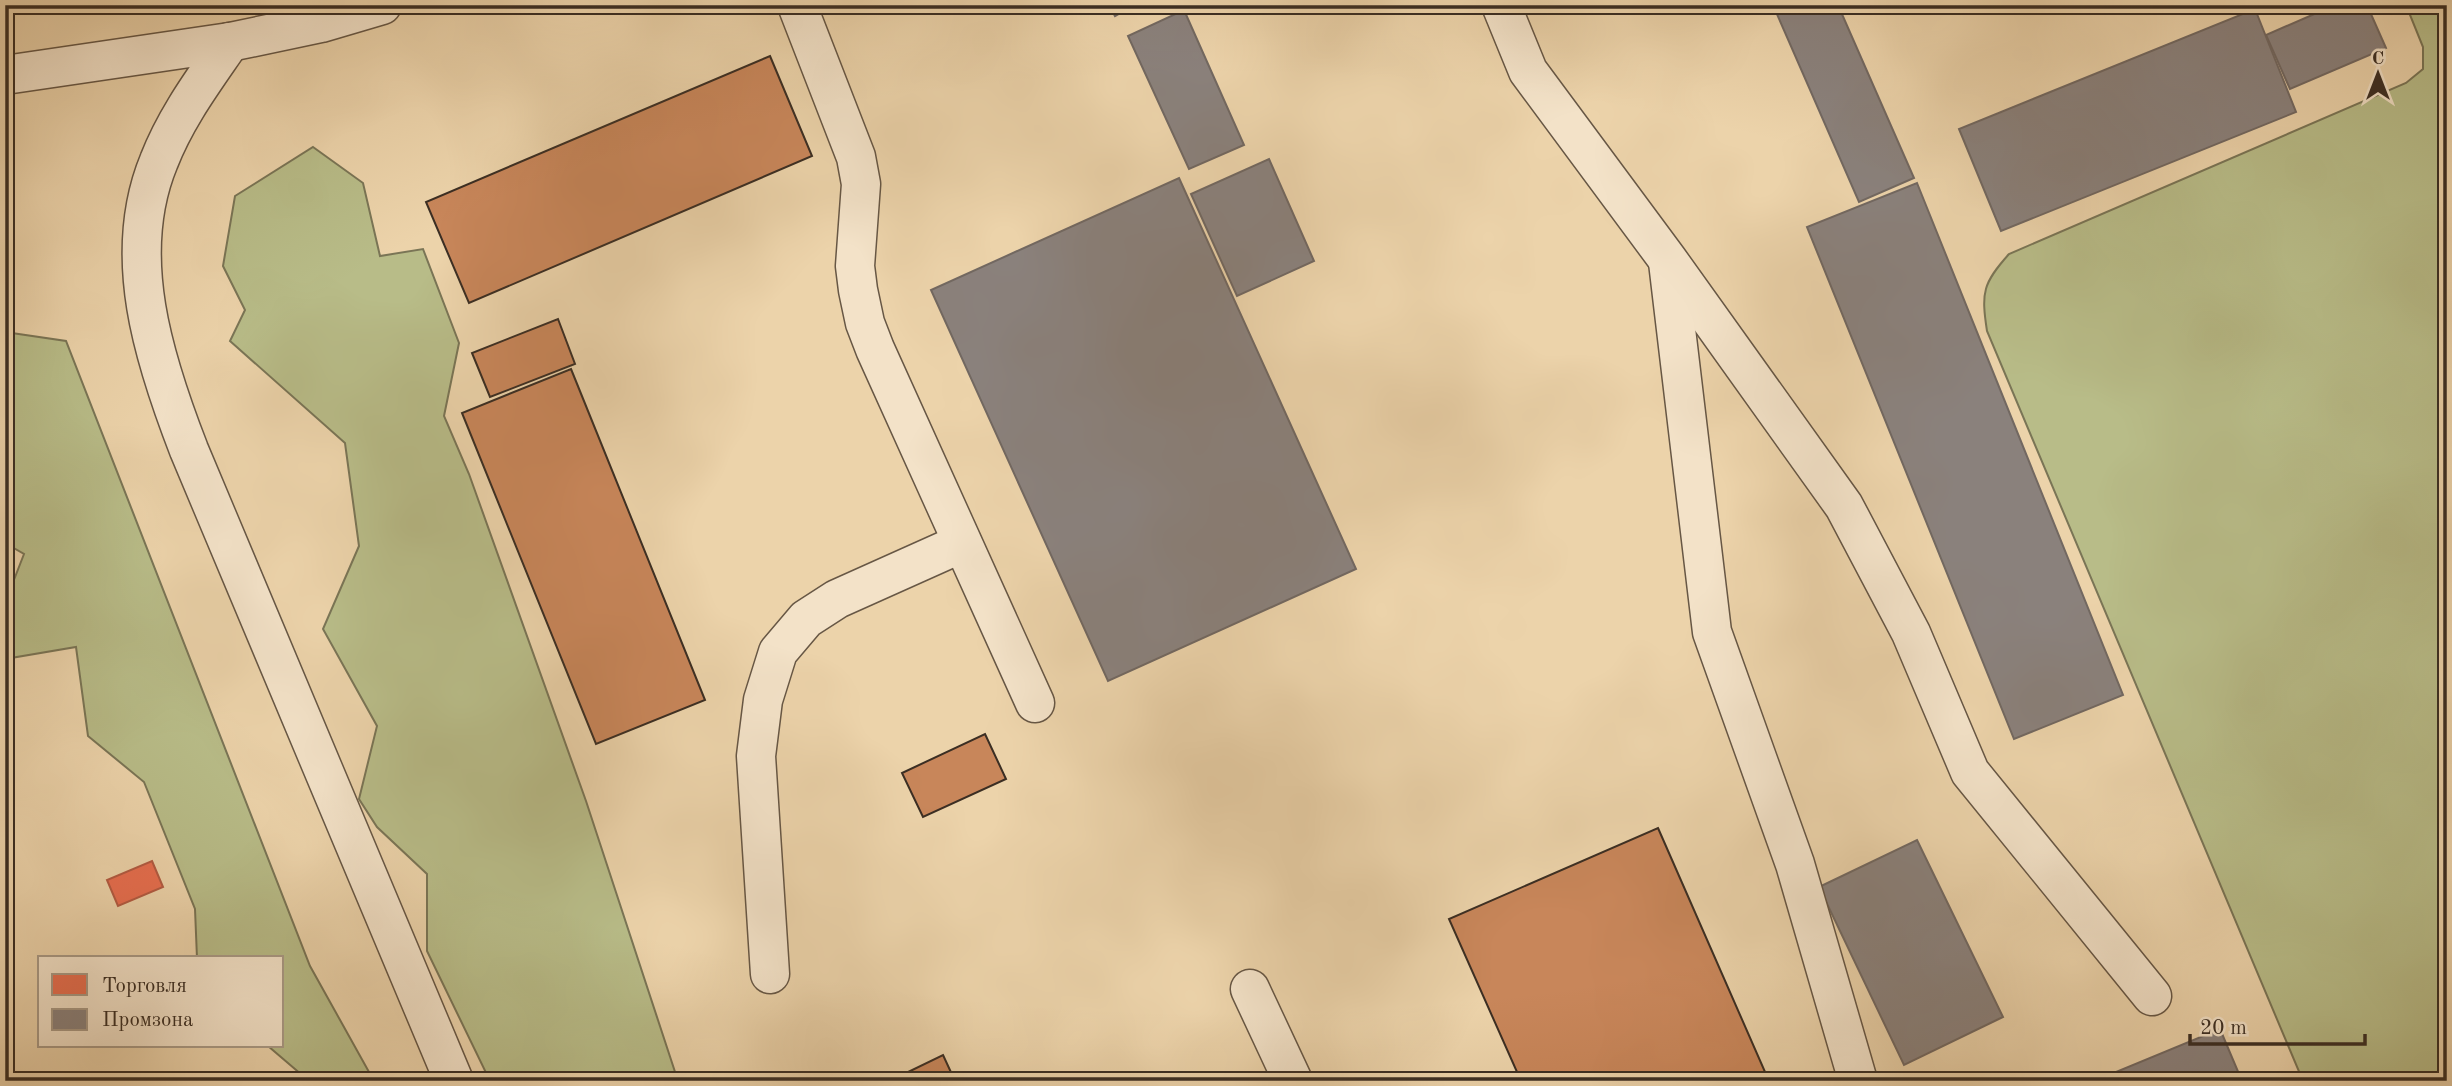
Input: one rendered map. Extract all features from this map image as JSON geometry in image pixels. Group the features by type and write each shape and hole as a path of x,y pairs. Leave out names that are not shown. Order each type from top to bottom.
{"street":[{"path":"5,75 230,42 321,23 382,5"},
{"path":"797,5 856,157 861,184 855,265 865,323 1035,703"},
{"path":"1501,5 1528,71 1668,260 1844,506 1911,633 1970,772 2152,996"},
{"path":"230,42 183,110 158,161 145,206 142,256 155,352 189,450 454,1081"},
{"path":"1668,260 1712,632 1795,864 1858,1081"},
{"path":"769,974 756,756 763,700 778,652 806,619 837,599 962,543"},
{"path":"1250,989 1293,1081"}],"green space":[{"path":"2406,5 2447,5 2447,1081 2303,1081 1987,331 1984,297 1989,281 2009,254 2406,83 2423,69 2423,47"},
{"path":"313,147 363,183 380,256 423,249 459,343 444,416 469,474 586,801 678,1081 490,1081 427,951 427,874 377,827 359,799 377,726 323,629 359,546 345,443 230,341 245,310 223,266 235,196"},
{"path":"5,332 66,341 310,966 374,1081 309,1081 270,1048 284,1048 284,956 197,956 195,909 144,782 88,736 76,647 5,659 5,603 24,554 5,543"}],"building: Торговля":[{"path":"152,861 163,887 118,906 107,880"}],"building: Промзона":[{"path":"1109,5 1134,5 1115,16"},
{"path":"1773,5 1838,5 1914,178 1859,202"},
{"path":"2335,5 2367,5 2386,48 2290,89 2266,35"},
{"path":"2255,9 2296,112 2001,231 1959,129"},
{"path":"1184,10 1244,145 1189,169 1128,36"},
{"path":"1269,159 1314,261 1237,296 1191,194"},
{"path":"1179,178 1356,569 1108,681 931,290"},
{"path":"1917,183 2123,695 2014,739 1807,227"},
{"path":"1917,840 2003,1017 1904,1065 1819,887"},
{"path":"2220,1029 2242,1081 2099,1079"}],"building: Прочее":[{"path":"770,56 812,156 469,303 426,202"},
{"path":"558,319 575,364 490,397 472,353"},
{"path":"571,369 705,700 596,744 462,413"},
{"path":"985,734 1006,779 923,817 902,773"},
{"path":"1658,828 1769,1081 1521,1081 1449,919"},
{"path":"943,1055 955,1081 910,1081 906,1073"}]}
